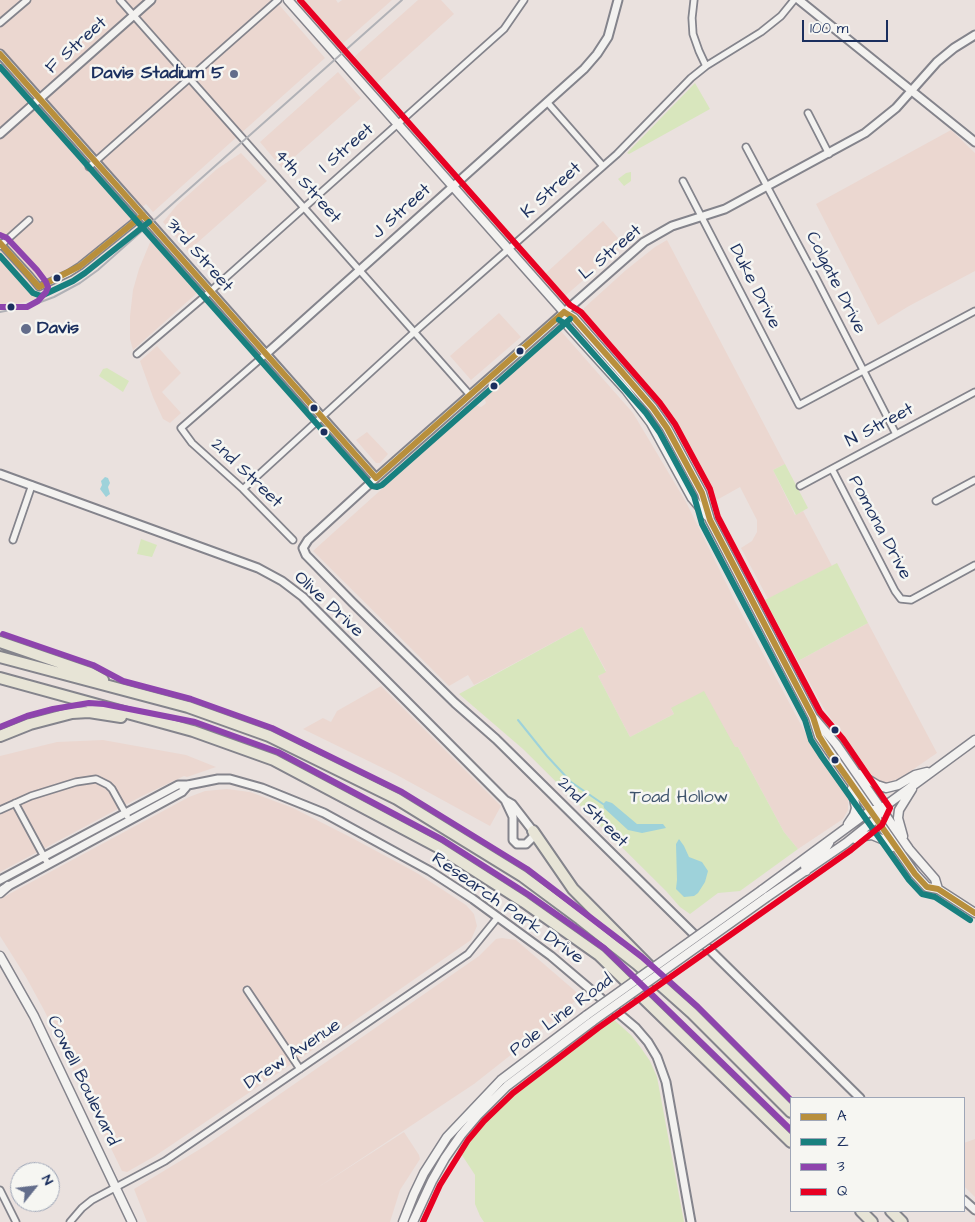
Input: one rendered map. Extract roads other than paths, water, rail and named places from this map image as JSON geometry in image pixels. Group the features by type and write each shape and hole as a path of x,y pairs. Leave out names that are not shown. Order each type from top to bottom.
{"highway":[{"path":"0,642 90,673 120,688"},
{"path":"0,657 188,707 269,736 397,799 522,876 636,964 692,1013"},
{"path":"0,678 193,730 274,760 438,847 524,902 599,955 790,1141"},
{"path":"0,736 30,724 55,717 89,712 193,730"},
{"path":"532,830 573,889 663,980 692,1013 790,1111"},
{"path":"862,1212 872,1222"},
{"path":"892,1212 902,1222"}],"main road":[{"path":"288,0 564,312 574,318 642,393 660,418 702,492 710,520 813,717 819,736 915,874 927,887 938,889 975,914"},
{"path":"813,717 831,738 909,849 935,880 938,889"},
{"name":"Pole Line Road","path":"413,1222 432,1181 461,1134 507,1086 590,1018 762,890 871,811 881,809 975,740"},
{"path":"854,770 869,781 886,788 898,785 915,775 932,771"},
{"path":"839,834 850,822 856,808 849,780"},
{"path":"909,849 901,831 898,818 901,806 914,784"},
{"name":"Pole Line Road","path":"404,1222 424,1173 447,1137 501,1080 846,843 876,819 881,809"},
{"path":"846,843 872,835 884,840 899,853"},
{"path":"806,871 805,866 824,852 828,847 829,841"},
{"path":"0,892 8,886"},
{"name":"Cowell Boulevard","path":"0,956 34,1016 132,1222"}],"street":[{"path":"0,23 27,0"},
{"name":"4th Street","path":"120,0 470,395"},
{"name":"F Street","path":"0,134 151,0"},
{"path":"89,167 278,0"},
{"name":"I Street","path":"137,354 504,29 524,0"},
{"name":"J Street","path":"181,428 584,69 608,37 618,0"},
{"path":"694,0 693,34 698,51 706,66"},
{"name":"K Street","path":"243,489 415,332 603,166 691,78 706,66 762,32 781,16 794,0"},
{"path":"799,0 910,91 974,138"},
{"name":"L Street","path":"303,550 308,540 376,478 644,242 672,226 725,209 865,133 896,108 937,62 954,48 975,35"},
{"name":"3rd Street","path":"0,54 376,478"},
{"path":"548,102 603,166"},
{"path":"808,113 829,154"},
{"name":"Colgate Drive","path":"746,147 896,434"},
{"name":"Duke Drive","path":"683,181 798,406 863,371"},
{"path":"29,220 0,244 38,287 80,266 143,215"},
{"path":"863,371 975,310"},
{"name":"N Street","path":"800,486 975,392"},
{"name":"2nd Street","path":"181,428 198,449 243,489 292,540"},
{"name":"Pomona Drive","path":"832,469 895,591 902,599 911,600 975,565"},
{"name":"Olive Drive","path":"0,474 258,568 282,581 302,597 505,800 512,804 532,830 533,837 528,843 520,845 515,842 512,836 513,817 505,800"},
{"path":"936,501 975,480"},
{"path":"13,540 32,485"},
{"name":"2nd Street","path":"303,550 352,602 455,703 496,739 859,1097"},
{"path":"0,810 31,796 76,782 96,779 112,789 130,820"},
{"name":"Research Park Drive","path":"0,880 178,785 188,785 205,780 230,779 262,788 324,813 430,871 498,917 579,979 636,1028 648,1042 657,1057 666,1082 692,1222"},
{"name":"Research Park Drive","path":"8,886 182,792 188,785"},
{"path":"15,803 48,864"},
{"name":"Drew Avenue","path":"70,1222 92,1200 165,1161 468,954 498,917"},
{"path":"247,990 300,1069"},
{"path":"0,1190 16,1222"},
{"path":"965,1201 975,1210"}],"water":[{"path":"105,477 108,478 110,483 108,487 110,494 106,497 100,489 101,481"},
{"path":"606,801 612,803 637,824 663,824 666,828 642,833 628,830 604,808 603,804"},
{"path":"679,839 689,857 702,862 708,871 705,882 694,896 684,897 676,889 676,844"}],"waterway":[{"path":"518,720 571,782 603,804"}],"railway":[{"path":"0,312 30,306 54,297 80,283 98,270 402,0"}],"place":[{"name":"Davis Stadium 5","path":"234,74"},
{"name":"Davis","path":"26,329"}],"park label":[{"name":"Toad Hollow","path":"679,798"}]}
